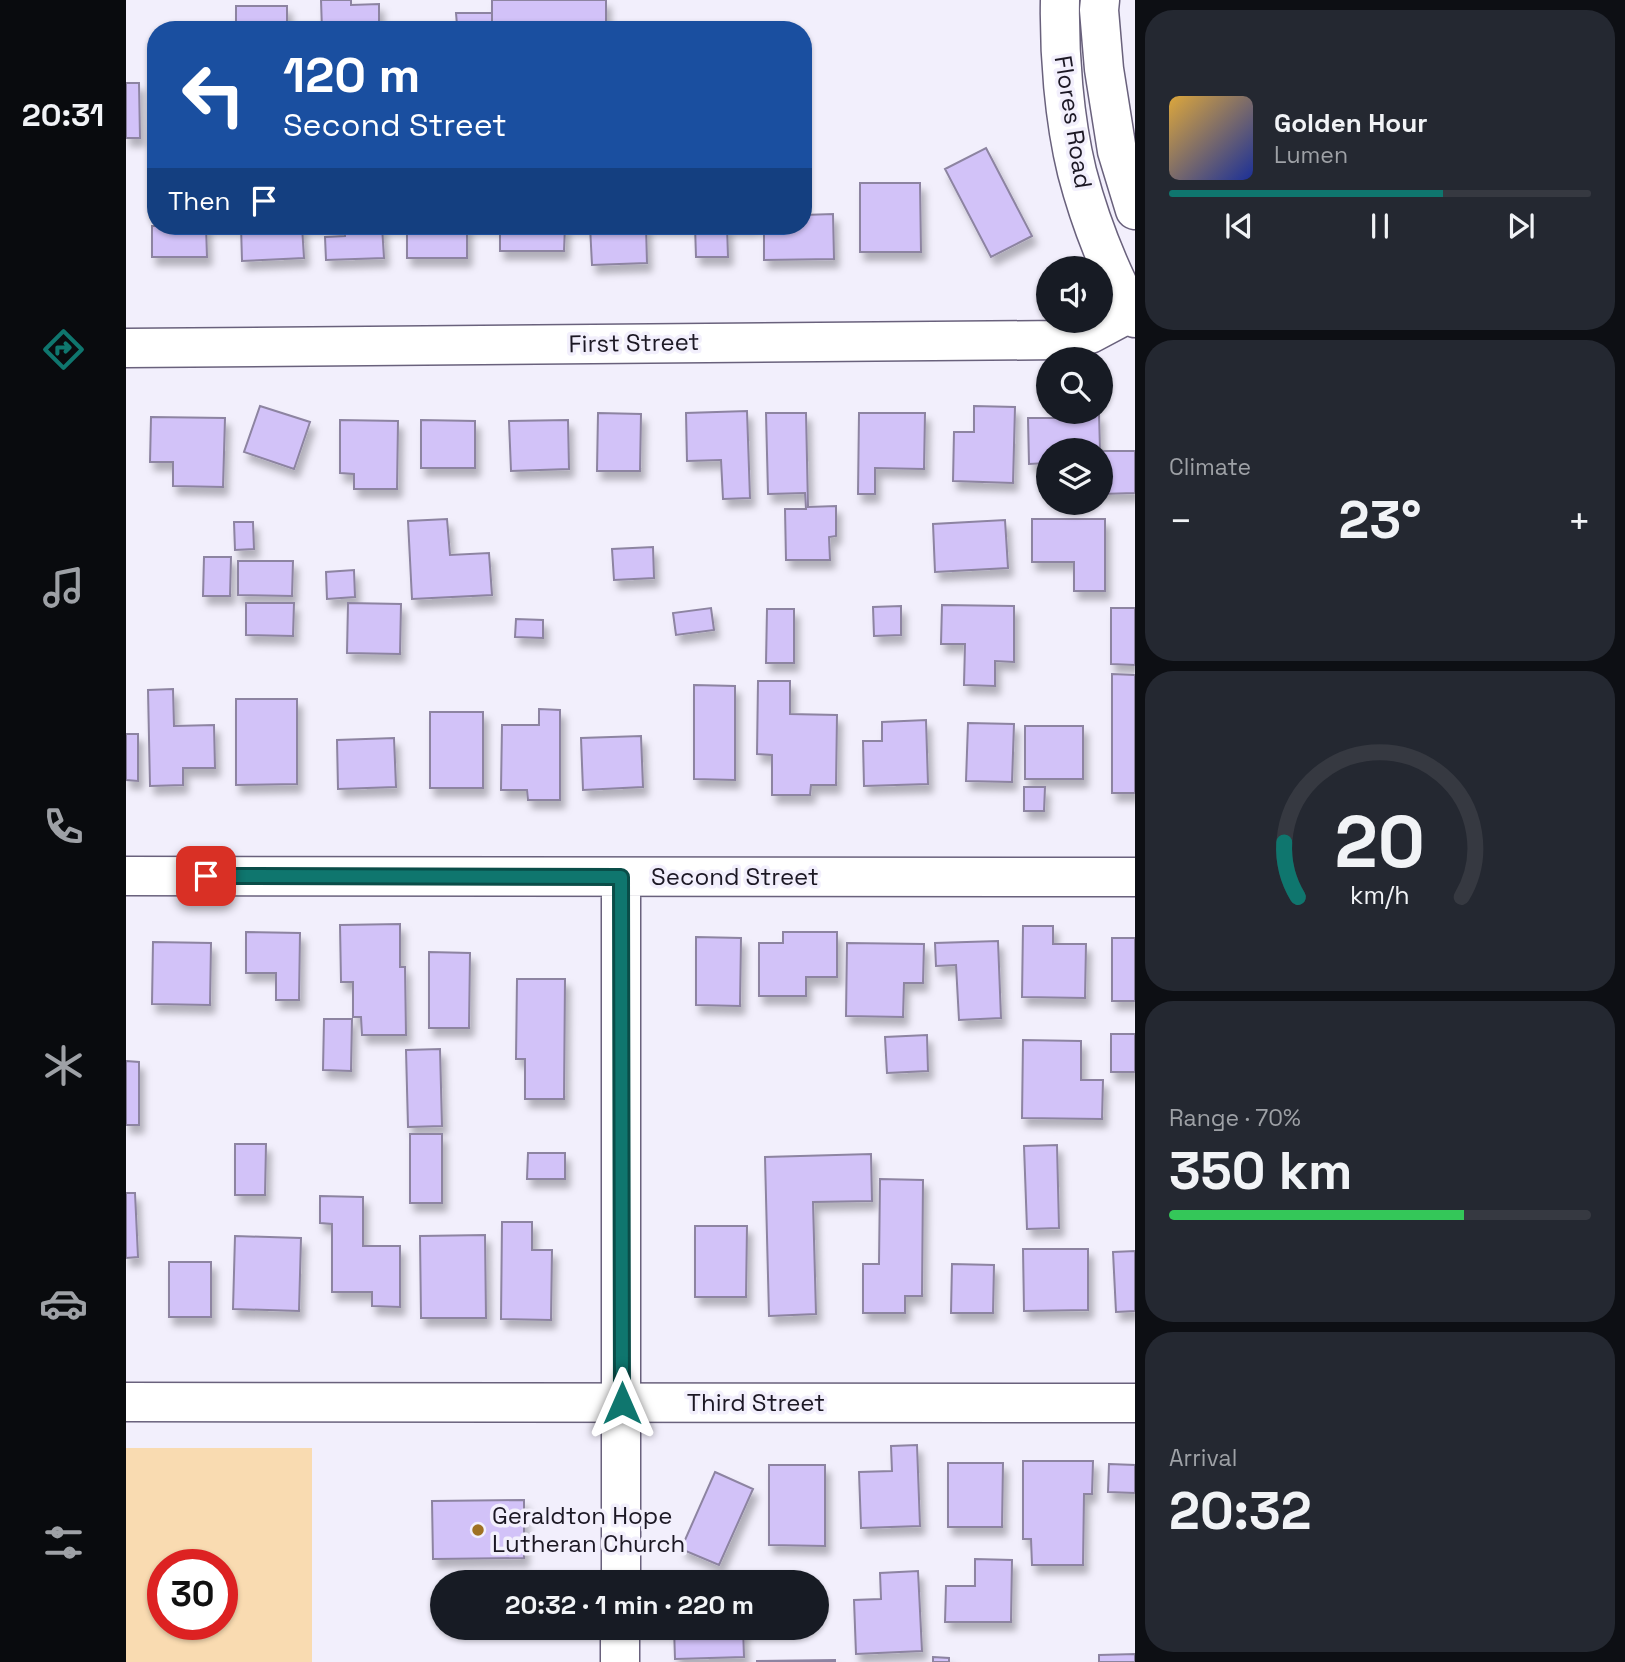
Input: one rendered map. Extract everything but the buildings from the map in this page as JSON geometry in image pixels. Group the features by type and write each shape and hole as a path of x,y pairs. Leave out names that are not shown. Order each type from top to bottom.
{"street":[{"name":"Flores Road","path":"1060,0 1059,36 1065,97 1077,171 1098,240 1134,313"},
{"name":"Flores Road","path":"1100,0 1104,69 1117,151 1135,210"},
{"name":"First Street","path":"126,348 1061,340 1090,334 1134,313"},
{"name":"Second Street","path":"126,876 1135,877"},
{"path":"621,877 621,1570"},
{"name":"Third Street","path":"126,1402 1135,1404"},
{"path":"620,1640 620,1662"}],"shaded area":[{"path":"126,1448 312,1448 312,1662 126,1662"}],"place":[{"name":"Geraldton Hope Lutheran Church","path":"478,1530"}],"route":[{"path":"206,876 621,877 622,1403"}]}
